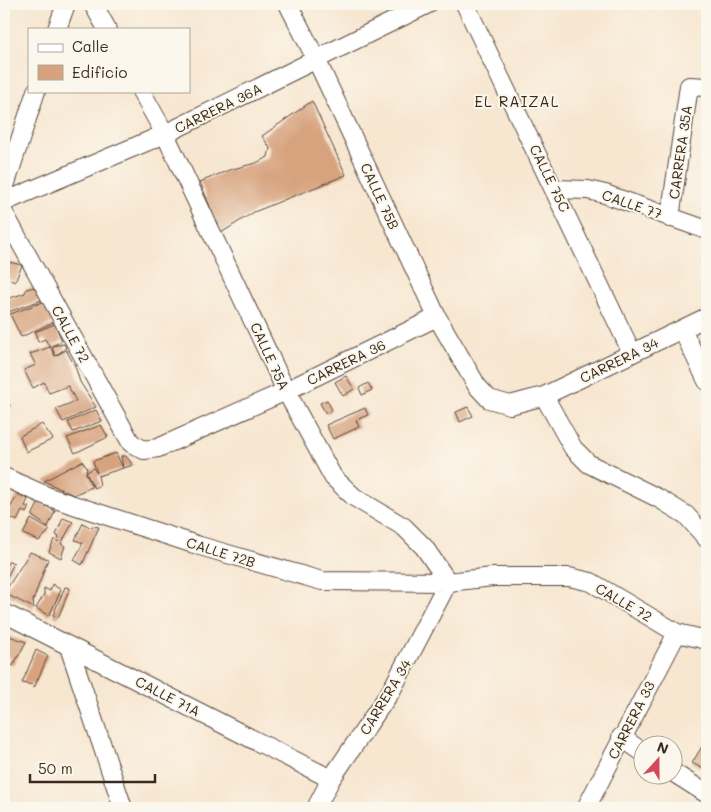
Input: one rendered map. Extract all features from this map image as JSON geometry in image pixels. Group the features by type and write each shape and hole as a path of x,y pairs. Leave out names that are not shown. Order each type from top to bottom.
{"street":[{"path":"57,28 66,4"},
{"path":"93,4 106,28"},
{"name":"CALLE 75B","path":"288,4 316,59 436,317 477,386"},
{"name":"CARRERA 36A","path":"4,202 165,134 428,4"},
{"name":"CALLE 75C","path":"465,4 555,188 632,353"},
{"name":"CARRERA 35A","path":"670,218 689,86 707,87"},
{"path":"4,189 36,92"},
{"name":"CALLE 75A","path":"142,92 165,134 286,391 333,476 354,497 404,527 424,547 448,582"},
{"name":"CALLE 77","path":"555,188 588,190 605,194 707,230"},
{"name":"CALLE 72","path":"4,213 131,444 144,450"},
{"name":"CARRERA 36","path":"144,450 158,448 286,391 436,317"},
{"name":"CARRERA 34","path":"477,386 489,399 510,405 544,396 707,317"},
{"path":"682,329 707,381"},
{"path":"544,396 573,448 589,464 658,498 686,515 707,539"},
{"name":"CALLE 72B","path":"4,477 49,497 200,546 322,581 448,582"},
{"name":"CALLE 72","path":"448,582 493,577 569,577 591,582 677,633 707,640"},
{"name":"CARRERA 34","path":"316,808 331,779 391,691 448,582"},
{"name":"CALLE 71A","path":"4,613 331,779"},
{"name":"CARRERA 33","path":"586,808 621,737 677,633"},
{"path":"69,647 123,808"},
{"path":"621,737 634,746"},
{"path":"684,779 707,794"}],"building":[{"path":"312,101 346,175 254,212 221,233 200,182 268,157 270,148 262,136"},
{"path":"4,261 22,265 15,282 4,277"},
{"path":"35,287 42,300 8,312 4,300 25,293 26,289"},
{"path":"43,302 54,322 21,337 10,314"},
{"path":"55,324 62,341 50,347 45,339 38,342 35,332"},
{"path":"64,344 66,348 55,356 52,346"},
{"path":"50,347 55,356 66,350 75,366 80,382 96,407 63,422 56,409 76,401 68,386 49,393 44,382 33,388 24,370 36,365 30,354"},
{"path":"346,376 354,389 343,396 335,382"},
{"path":"368,383 372,390 362,395 359,388"},
{"path":"4,400 10,405 4,421"},
{"path":"327,400 332,410 326,414 320,403"},
{"path":"468,407 473,416 460,422 456,412"},
{"path":"365,408 368,415 356,420 359,427 333,439 326,425"},
{"path":"96,410 102,421 73,432 68,422"},
{"path":"42,424 53,439 26,452 20,436"},
{"path":"101,425 108,437 75,453 67,438"},
{"path":"116,453 123,468 121,456 126,456 133,465 98,476 100,485 94,488 86,473 93,468 97,473 93,461"},
{"path":"82,461 87,468 86,473 92,487 73,495 44,481"},
{"path":"18,494 28,499 25,506 29,507 26,513 22,511 17,521 6,515"},
{"path":"39,502 55,511 48,527 32,516"},
{"path":"63,518 73,522 61,544 65,546 61,558 49,552 54,539 58,542 59,537 56,535"},
{"path":"31,519 50,530 39,541 23,534"},
{"path":"83,523 91,528 92,526 99,527 82,565 74,560 83,543 75,540"},
{"path":"30,552 48,559 33,601 34,608 4,593"},
{"path":"9,561 14,563 4,583 4,570"},
{"path":"52,584 61,590 49,616 36,608 44,595 44,588 50,591"},
{"path":"65,587 70,588 58,618 53,615"},
{"path":"9,636 26,642 13,666 9,663 11,657 4,653"},
{"path":"36,650 48,656 34,688 34,685 22,683"},
{"path":"707,740 707,771 692,763"}],"district":[{"name":"EL RAIZAL","path":"517,101"}]}
